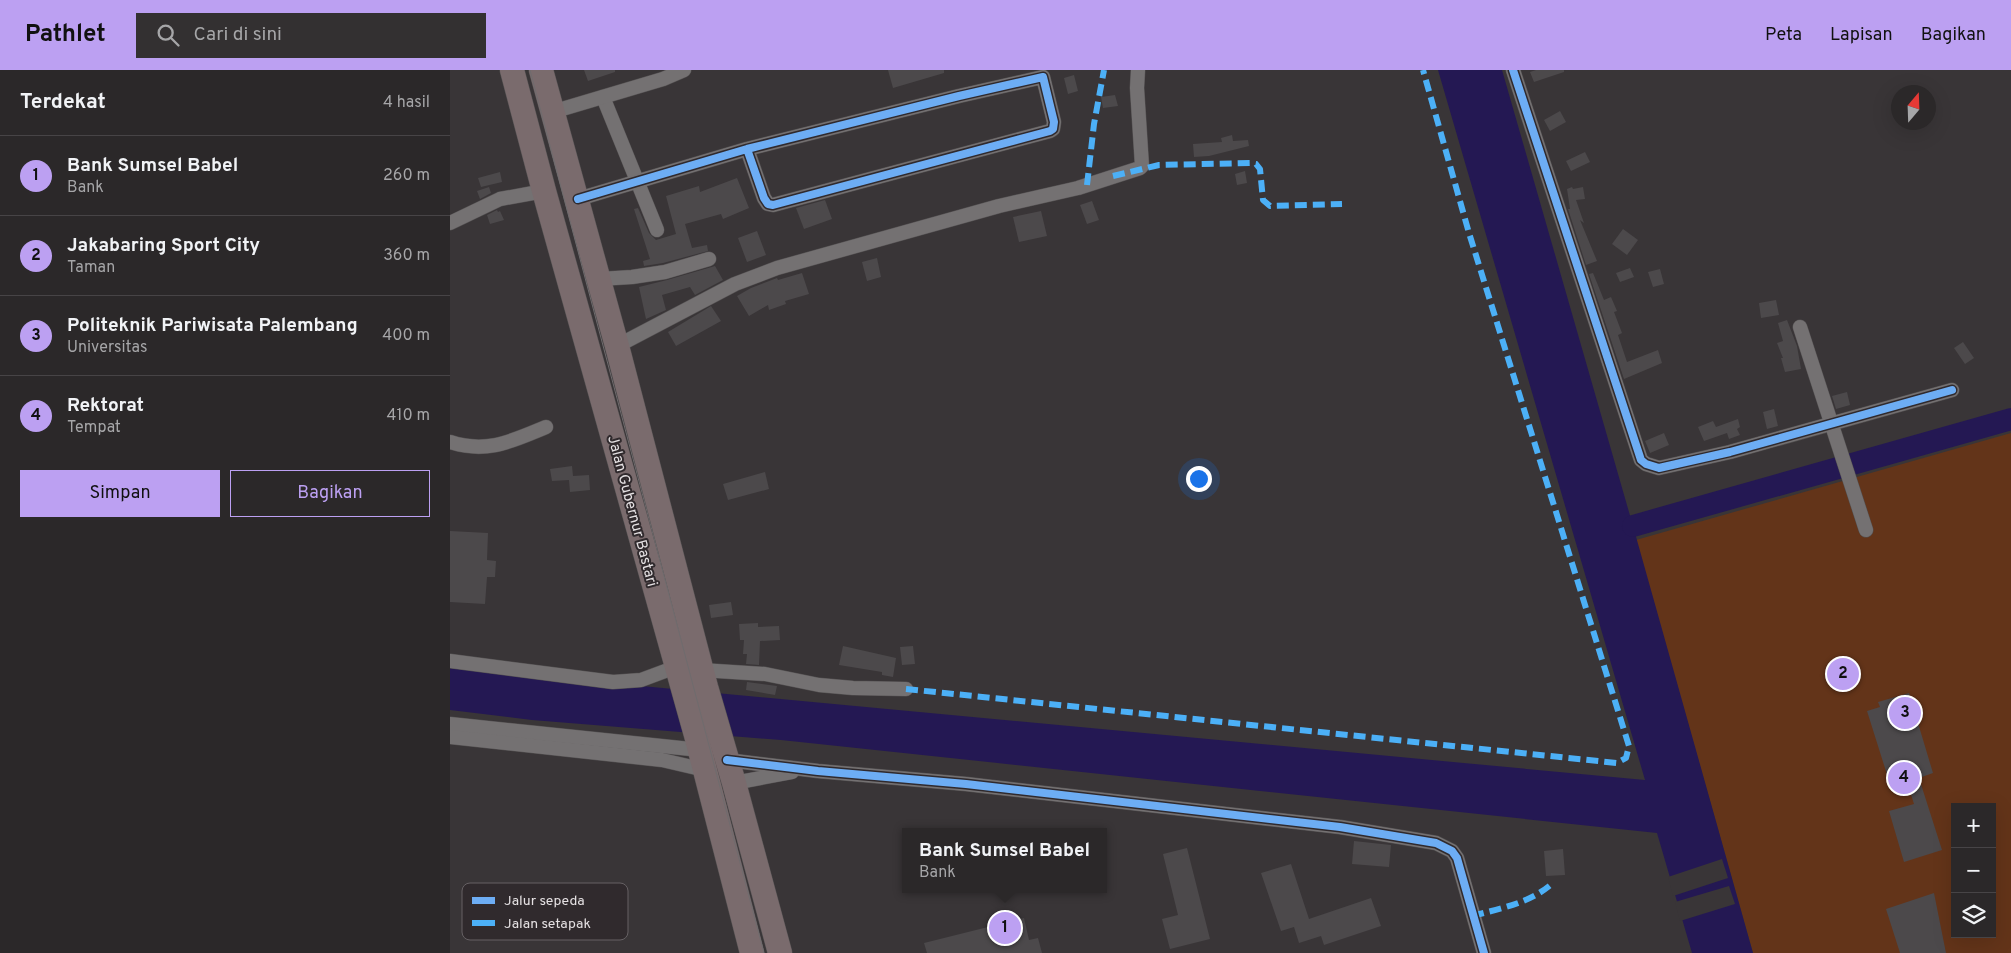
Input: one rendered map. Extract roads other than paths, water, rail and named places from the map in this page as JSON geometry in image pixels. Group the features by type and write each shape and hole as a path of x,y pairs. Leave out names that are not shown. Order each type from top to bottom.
{"highway":[{"name":"Jalan Gubernur Bastari","path":"512,70 701,752 752,953"},
{"name":"Jalan Gubernur Bastari","path":"541,70 578,199 703,678 734,783 780,953"}],"street":[{"path":"552,112 663,79 684,70"},
{"path":"617,346 735,284 777,268 999,206 1078,188 1140,168 1142,166 1137,88 1138,70"},
{"path":"1513,70 1641,460 1646,464 1659,468 1730,452 1952,390"},
{"path":"578,199 747,148 959,96 1042,73 1054,122 1050,131 773,205 768,204 764,198 747,148"},
{"path":"603,97 657,230"},
{"path":"450,223 496,200 544,191"},
{"path":"599,279 632,278 665,272 708,259"},
{"path":"1800,327 1866,530"},
{"path":"450,442 486,448 546,427"},
{"path":"450,662 613,682 679,676"},
{"path":"703,678 765,674 819,685 906,689"},
{"path":"450,724 701,752"},
{"path":"450,737 662,760 701,752"},
{"path":"727,760 805,770 966,784 1340,827 1436,843 1452,851 1457,858 1484,953"},
{"path":"734,783 805,770"}],"waterway":[{"path":"1633,526 2011,419"}],"tram line":[{"path":"530,70 764,953"}],"place":[{"name":"Jakabaring Sport City","path":"1843,674"},
{"name":"Politeknik Pariwisata Palembang","path":"1905,713"},
{"name":"Rektorat","path":"1904,778"},
{"name":"Bank Sumsel Babel","path":"1005,928"}]}
